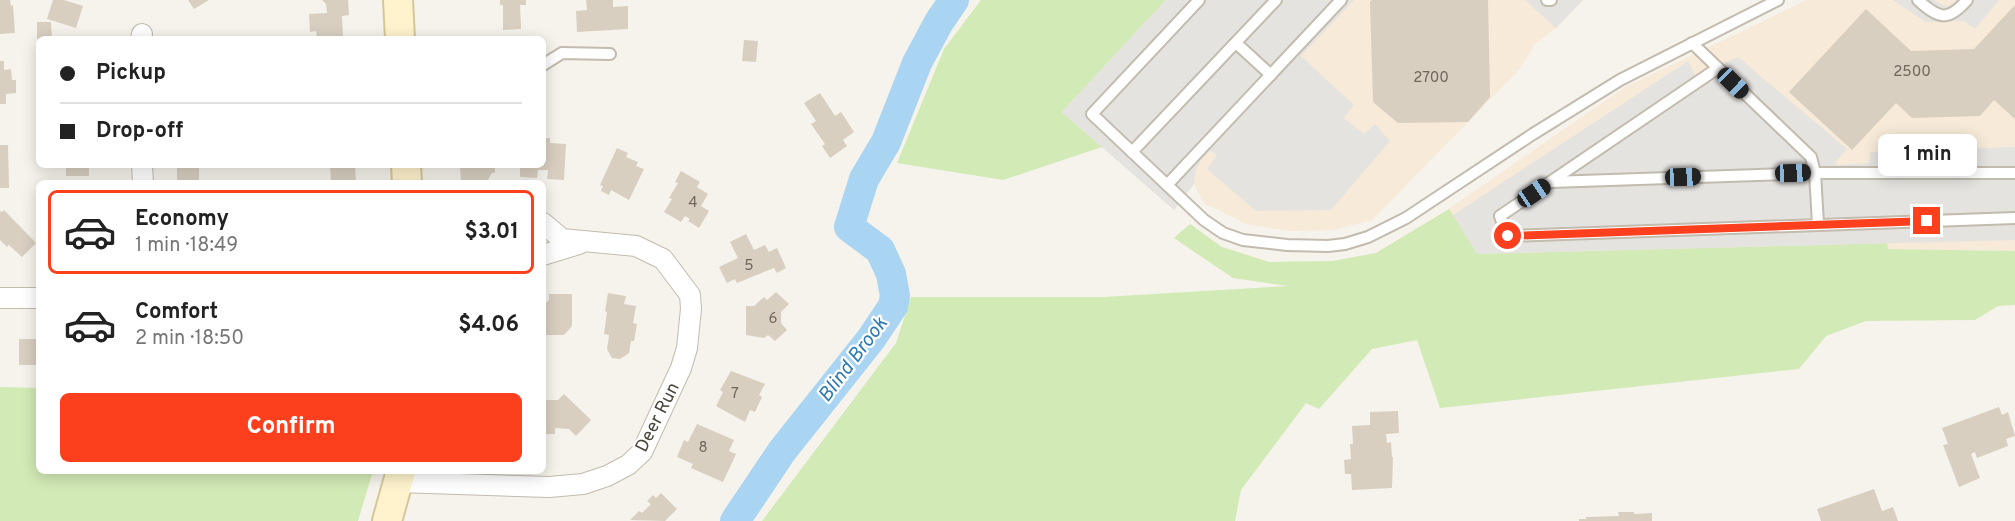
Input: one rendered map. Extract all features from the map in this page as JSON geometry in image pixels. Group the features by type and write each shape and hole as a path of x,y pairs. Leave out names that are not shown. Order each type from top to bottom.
{"street":[{"path":"398,0 400,36"},
{"name":"Deer Run","path":"399,476 549,487 584,484 607,477 628,465 642,452 681,368 687,348 692,309 690,295 663,259 636,246 562,239 546,226"},
{"name":"Deer Run","path":"546,254 584,242"},
{"path":"0,298 36,298"},
{"path":"387,521 399,476"}],"lane":[{"path":"1199,0 1092,114 1204,220 1223,233 1243,240 1317,247 1345,244 1368,237 1406,218 1620,80 1778,0"},
{"path":"1132,152 1276,0"},
{"path":"1167,185 1341,0"},
{"path":"1918,0 1931,12 1940,16 1955,13 1967,0"},
{"path":"1236,43 1271,75"},
{"path":"1692,43 1811,157 1815,172 1818,224"},
{"path":"546,63 562,53 610,54"},
{"path":"1718,68 1500,216 1508,236 2015,218"},
{"path":"1551,182 1815,172 2015,173"}],"shaded area":[{"path":"1166,0 1583,0 1556,28 1535,44 1519,70 1372,220 1334,230 1289,231 1246,224 1204,203 1194,184 1174,210 1062,112"},
{"path":"1166,0 1354,0 1301,56 1354,105 1344,118 1364,134 1375,124 1390,141 1331,210 1256,211 1207,169 1217,155 1210,151 1201,160 1195,172 1194,184 1174,210 1062,112"},
{"path":"1525,0 1583,0 1556,28"},
{"path":"1807,0 2015,0 2015,251 1888,249 1233,278 1174,238 1190,224 1222,247 1269,262 1333,261 1376,253 1441,214 1625,87"},
{"path":"1893,0 1934,0 1949,6 1957,0 1999,0 1975,29 1964,21 1926,22"},
{"path":"1738,57 1847,149 1835,163 1839,165 1870,163 1870,152 2015,147 2015,240 1477,254 1453,215 1688,61 1695,75"}],"green space":[{"path":"981,0 1166,0 1062,112 1102,147 1003,180 897,163 944,49"},
{"path":"1449,209 1478,254 1887,243 1888,249 2015,251 2015,305 1998,306 1975,320 1866,321 1826,336 1799,369 1440,408 1417,340 1372,349 1319,409 1306,403 1241,490 1235,521 762,521 896,343 911,297 1103,297 1288,286 1233,278 1174,238 1190,224 1222,247 1269,262 1333,261 1376,253"},
{"path":"0,387 36,388 36,474 372,474 358,521 0,521"}],"building":[{"path":"0,0 10,0 11,6 13,5 15,33 0,34"},
{"path":"53,0 64,0 83,6 76,28 47,19"},
{"path":"188,0 209,0 194,9"},
{"path":"322,0 348,0 349,15 342,16 343,36 317,36 316,31 310,32 309,14 327,13 326,4"},
{"path":"500,0 526,0 526,5 520,5 521,29 503,30 503,5 500,5"},
{"path":"586,0 613,0 613,7 628,6 628,29 577,32 576,11 587,10"},
{"path":"1372,0 1488,0 1490,97 1468,122 1398,123 1373,102 1370,2"},
{"path":"2015,5 2015,119 1994,100 1980,116 1912,118 1896,103 1852,150 1789,92 1866,9 1911,51 1974,49"},
{"path":"37,22 51,22 52,36 37,36"},
{"path":"744,40 758,41 756,62 742,61"},
{"path":"0,61 4,61 4,70 11,69 12,80 16,80 16,93 6,94 6,104 0,104"},
{"path":"820,93 835,116 841,112 854,132 843,140 847,146 830,158 822,146 825,144 811,124 816,121 804,103"},
{"path":"546,138 550,138 550,143 566,144 564,180 547,179 548,170 538,170 537,178 520,177 520,168 546,168"},
{"path":"0,145 8,145 9,188 0,188"},
{"path":"617,148 628,153 626,157 638,162 636,166 644,169 629,200 611,190 609,195 601,191 603,186 600,185"},
{"path":"66,168 89,168 89,176 66,176"},
{"path":"177,168 199,168 199,180 177,180"},
{"path":"330,168 355,168 356,180 331,180"},
{"path":"460,168 495,168 495,173 492,173 488,180 461,180"},
{"path":"681,171 700,182 697,187 708,194 701,206 709,211 699,228 688,221 690,219 685,216 681,222 664,212 672,199 669,198 678,183 675,182"},
{"path":"4,210 36,243 22,257 0,240 0,211"},
{"path":"746,234 754,250 765,245 769,252 777,248 786,268 777,273 774,268 737,283 735,279 727,283 719,267 738,258 730,242"},
{"path":"776,292 789,304 781,312 781,323 787,330 775,341 768,335 764,338 746,335 746,306 754,306 764,297 767,300"},
{"path":"608,293 626,296 624,304 636,306 633,323 637,324 634,341 631,341 629,353 620,359 612,358 607,349 609,335 604,334"},
{"path":"549,294 572,294 572,326 564,335 546,335 546,302 549,300"},
{"path":"19,339 36,339 36,365 19,365"},
{"path":"731,371 765,384 759,395 762,397 755,412 750,410 745,422 716,406 723,392 720,390"},
{"path":"564,394 591,420 576,436 569,429 555,428 555,434 546,434 546,400 558,400"},
{"path":"1999,407 2002,415 2008,412 2015,436 2006,439 2008,446 1977,458 1975,452 1971,454 1980,478 1959,487 1943,445 1948,444 1942,428"},
{"path":"1398,411 1399,433 1386,434 1387,443 1391,442 1393,457 1392,488 1352,490 1351,474 1345,474 1344,460 1351,459 1352,426 1370,425 1370,412"},
{"path":"697,424 734,440 729,451 736,454 723,482 691,468 693,464 677,457 684,440 688,442"},
{"path":"1874,489 1882,511 1893,507 1898,521 1821,521 1817,509"},
{"path":"661,493 677,509 665,521 630,520 651,504 647,501 653,495 656,498"},
{"path":"1618,512 1652,513 1652,521 1579,521 1586,517 1619,516"}],"waterway":[{"name":"Blind Brook","path":"735,521 782,451 871,339 893,306 895,296 891,274 880,250 849,227 864,179 886,142 917,63 954,0"}],"route":[{"path":"1508,236 1927,221"}]}
